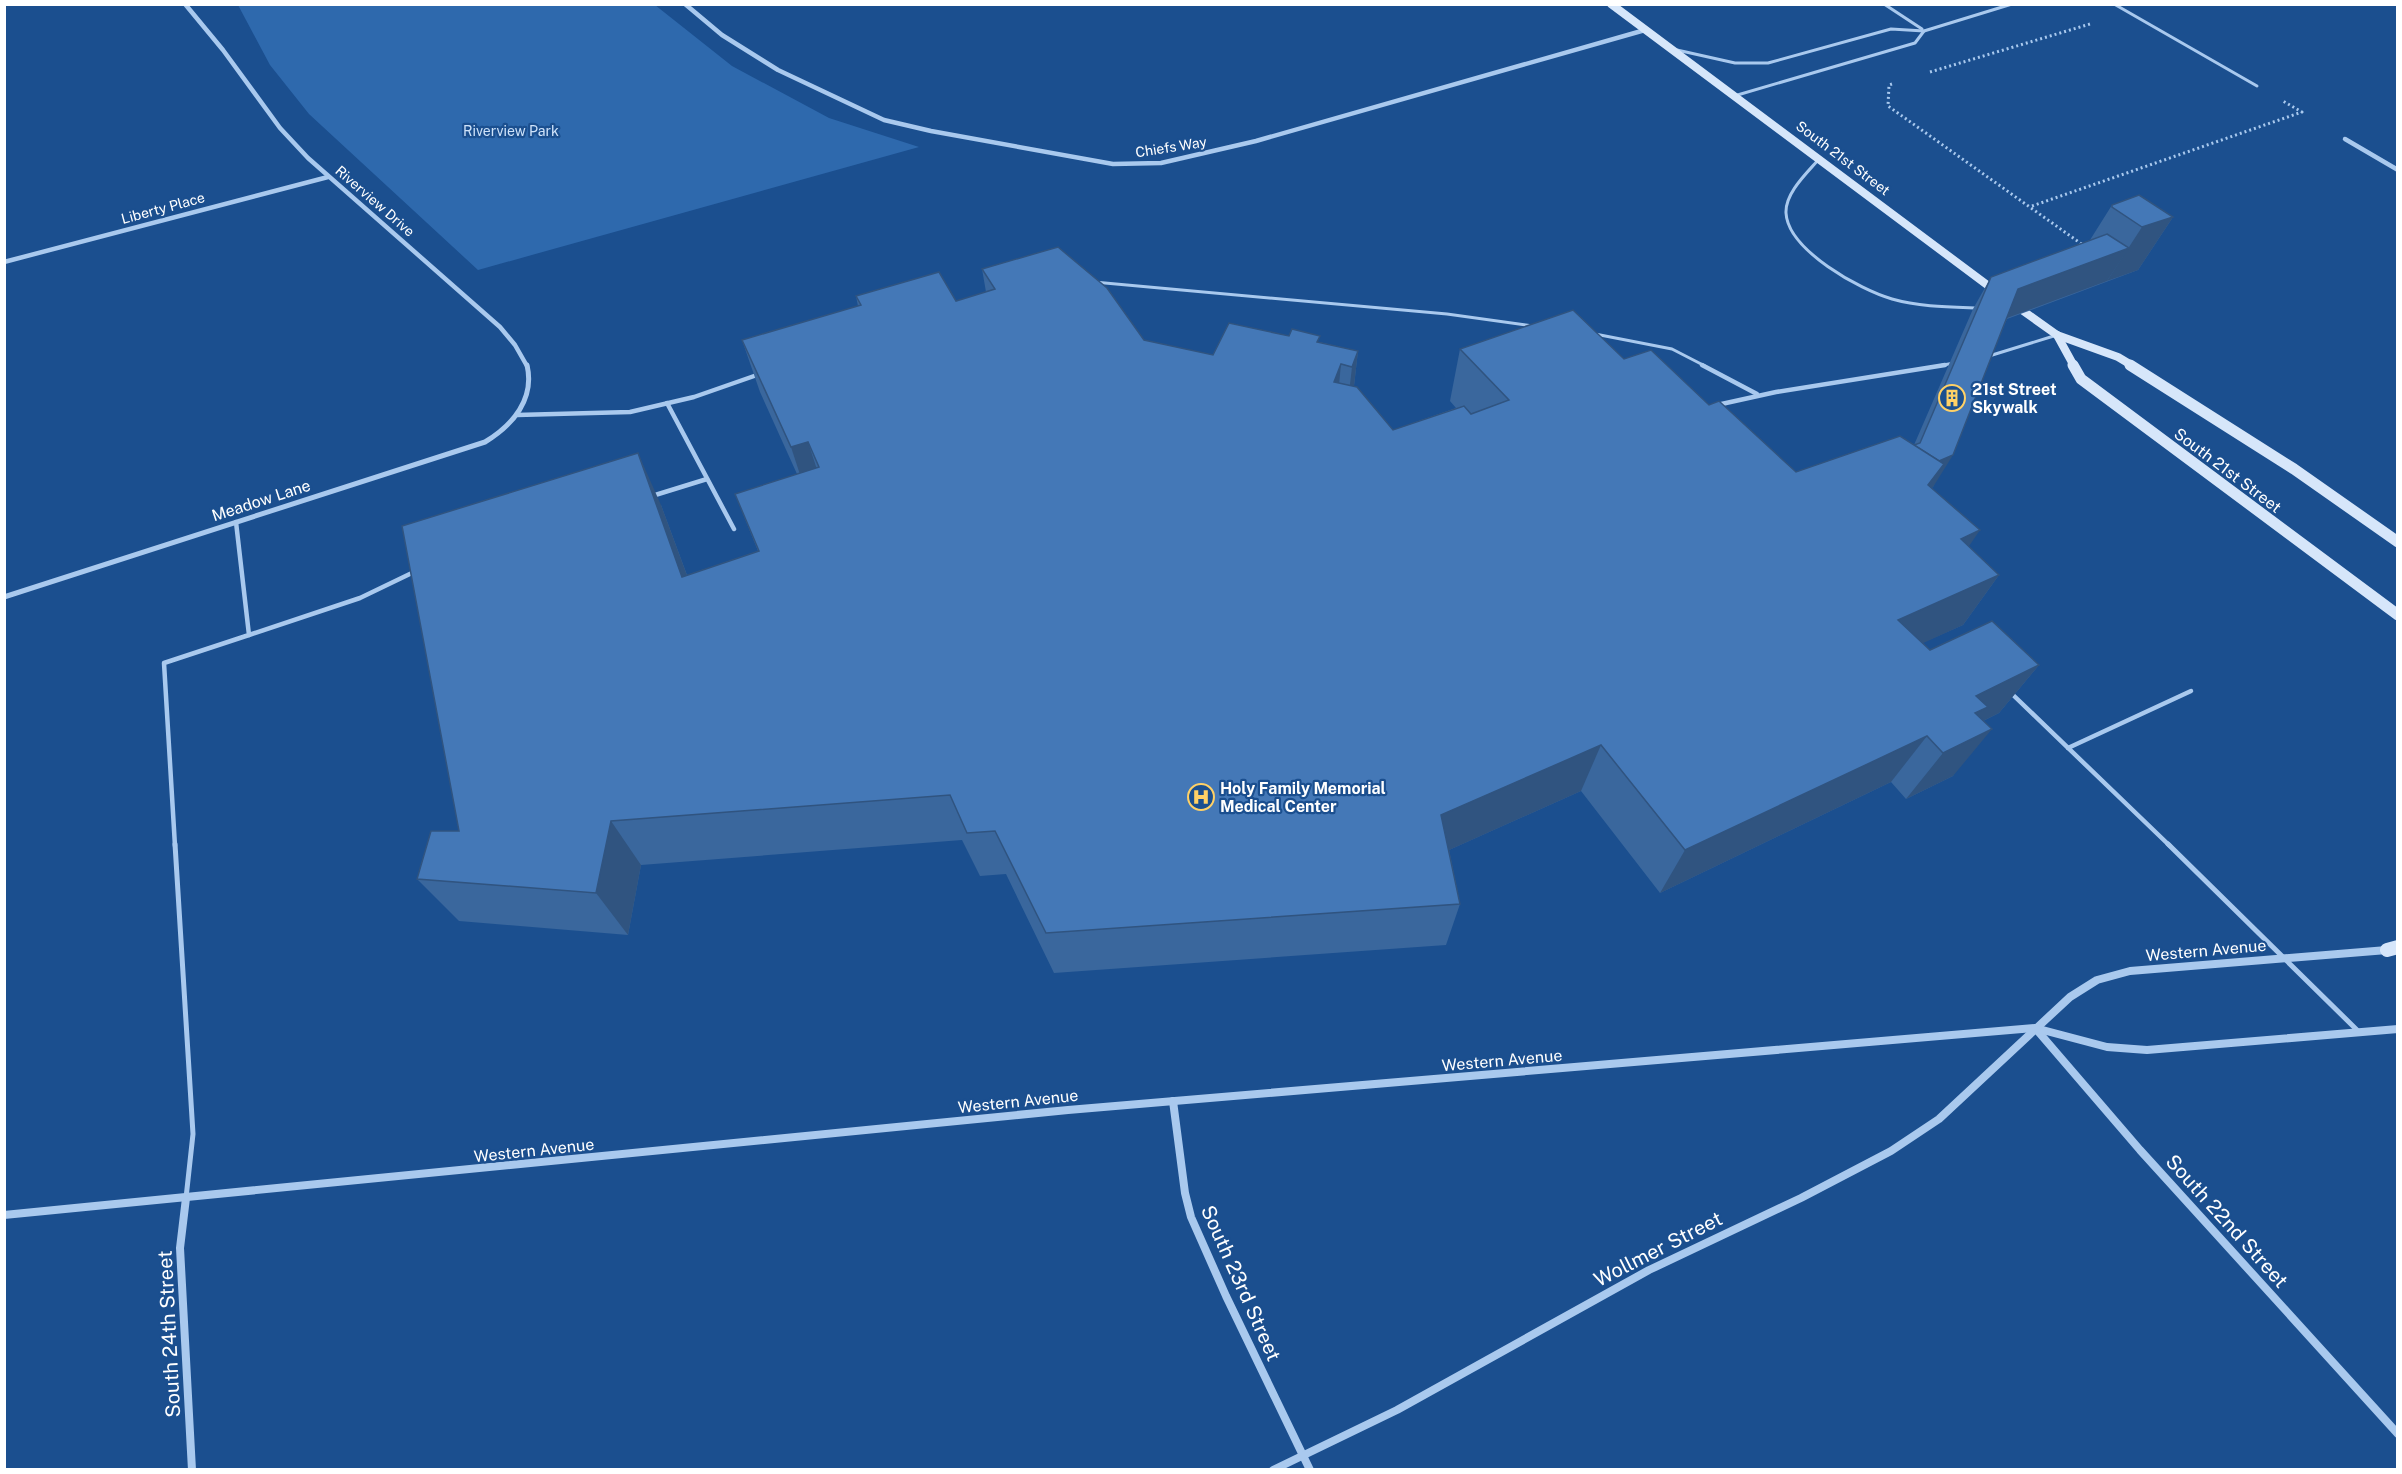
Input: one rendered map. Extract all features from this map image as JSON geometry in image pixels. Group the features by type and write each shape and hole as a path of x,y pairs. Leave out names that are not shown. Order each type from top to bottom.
{"main road":[{"name":"South 21st Street","path":"1611,4 2057,335 2118,357 2294,469 2397,542"},
{"name":"South 21st Street","path":"2057,335 2081,379 2397,615"}],"street":[{"name":"Riverview Drive","path":"185,4 210,31 287,136 328,177 447,279 516,345 528,367 530,387 517,415"},
{"name":"Chiefs Way","path":"685,4 722,35 778,70 884,120 931,131 1113,164 1161,163 1256,141 1645,30"},
{"path":"2345,139 2397,170"},
{"name":"Liberty Place","path":"4,262 328,177"},
{"name":"Meadow Lane","path":"4,597 485,442 506,428 517,415"},
{"name":"Western Avenue","path":"2035,1028 2076,993 2097,980 2130,971 2394,949"},
{"name":"Western Avenue","path":"4,1215 1173,1101 2035,1028 2107,1047 2147,1050 2397,1029"},
{"name":"South 22nd Street","path":"2035,1028 2140,1150 2397,1434"},
{"name":"Wollmer Street","path":"1273,1470 1397,1410 1648,1269 1801,1198 1891,1151 1939,1119 2035,1028"},
{"name":"South 23rd Street","path":"1173,1101 1183,1184 1191,1217 1226,1296 1310,1470"},
{"name":"South 24th Street","path":"186,1198 180,1248 192,1470"}],"lane":[{"path":"1884,4 1924,31"},
{"path":"1670,49 1735,63 1768,63 1891,29 1924,31 2012,4"},
{"path":"2114,4 2257,86"},
{"path":"1734,96 1915,42 1924,31"},
{"path":"1819,159 1795,187 1785,212 1789,226 1798,240 1820,260 1856,283 1890,298 1946,308 1987,308"},
{"path":"1087,282 1447,314 1541,327"},
{"path":"2008,308 2018,308"},
{"path":"1588,333 1672,349 1757,394"},
{"path":"1983,357 2057,335"},
{"path":"1711,407 1757,394 1918,371 1963,362"},
{"path":"517,415 630,411 694,397 759,375"},
{"path":"667,403 734,529"},
{"path":"650,497 707,479"},
{"path":"236,522 249,635"},
{"path":"186,1198 192,1157 193,1126 164,663 360,598 423,567"},
{"path":"2009,692 2285,957 2359,1032"},
{"path":"2068,748 2191,692"}],"path":[{"path":"1923,75 2128,13"},
{"path":"1900,81 1889,85 1888,106 2084,246"},
{"path":"2031,206 2302,112 2257,86"}],"green space":[{"name":"Riverview Park","path":"238,5 655,5 732,66 829,118 919,147 478,270 309,114 270,65"}],"building":[{"path":"2139,195 2173,217 2142,227 2112,207 2112,205"},
{"path":"2107,234 2129,248 2018,289 1953,455 1939,461 1914,445 1920,443 1991,277"},
{"path":"1058,247 1107,288 1144,340 1213,355 1229,323 1289,336 1292,329 1320,336 1317,342 1358,351 1352,367 1341,364 1334,382 1357,387 1393,430 1464,406 1471,414 1509,400 1460,349 1573,310 1624,359 1651,350 1709,405 1719,401 1796,472 1900,436 1944,464 1928,485 1980,530 1961,539 1999,575 1898,620 1930,650 1992,621 2039,665 1976,696 1988,707 1975,713 1992,729 1943,753 1927,736 1685,850 1601,745 1441,815 1460,904 1046,933 995,831 967,833 950,795 611,821 596,893 417,879 431,831 459,831 402,526 638,453 682,577 759,551 735,494 819,467 808,442 791,447 742,340 861,305 856,296 939,272 956,301 995,289 982,269"}],"place":[{"name":"21st Street Skywalk","path":"1952,398"},
{"name":"Holy Family Memorial Medical Center","path":"1201,797"}]}
